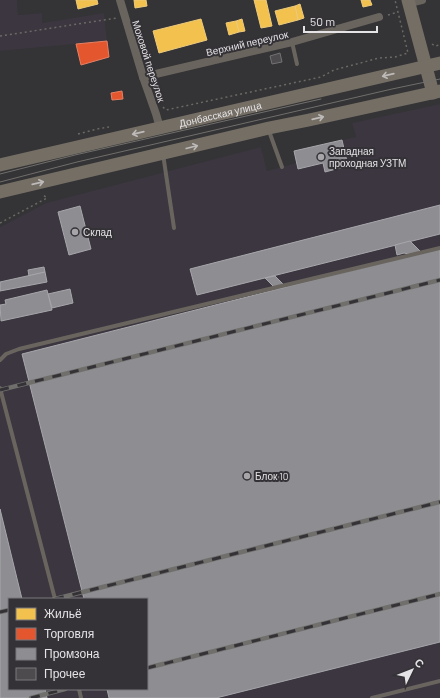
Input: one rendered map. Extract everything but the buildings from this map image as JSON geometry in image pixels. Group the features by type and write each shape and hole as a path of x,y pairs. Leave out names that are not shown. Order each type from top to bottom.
{"main road":[{"path":"0,192 269,128 436,92 426,66 409,1"},
{"name":"Донбасская улица","path":"0,165 440,63"}],"street":[{"name":"Моховой переулок","path":"120,0 160,128"},
{"path":"409,1 422,0"},
{"name":"Верхний переулок","path":"143,77 292,42 379,17"}],"lane":[{"path":"292,42 297,64"},
{"path":"269,128 282,167"},
{"path":"163,154 174,228"},
{"path":"0,360 6,354 19,349 440,248"},
{"path":"0,388 55,598"},
{"path":"372,698 440,681"}],"path":[{"path":"160,104 166,110 321,77 334,70 379,58 395,57 408,53 395,0"},
{"path":"0,36 125,17"},
{"path":"435,46 440,45"},
{"path":"0,223 47,198"}],"shaded area":[{"path":"0,0 17,0 18,15 42,13 42,23 104,13 107,41 0,51"},
{"name":"Блок 10","path":"440,104 440,698 0,698 0,227 46,203 261,147 267,171 296,163 294,151 356,137 352,123"}],"tram line":[{"path":"0,182 77,162 440,79"},
{"path":"0,174 75,155 321,99"}],"railway":[{"path":"0,390 440,280"},
{"path":"59,598 440,502"},
{"path":"148,668 440,594"},
{"path":"0,612 8,610"},
{"path":"31,698 61,690"}],"place":[{"name":"Западная проходная УЗТМ","path":"321,157"},
{"name":"Склад","path":"75,232"},
{"name":"Блок 10","path":"247,476"}]}
